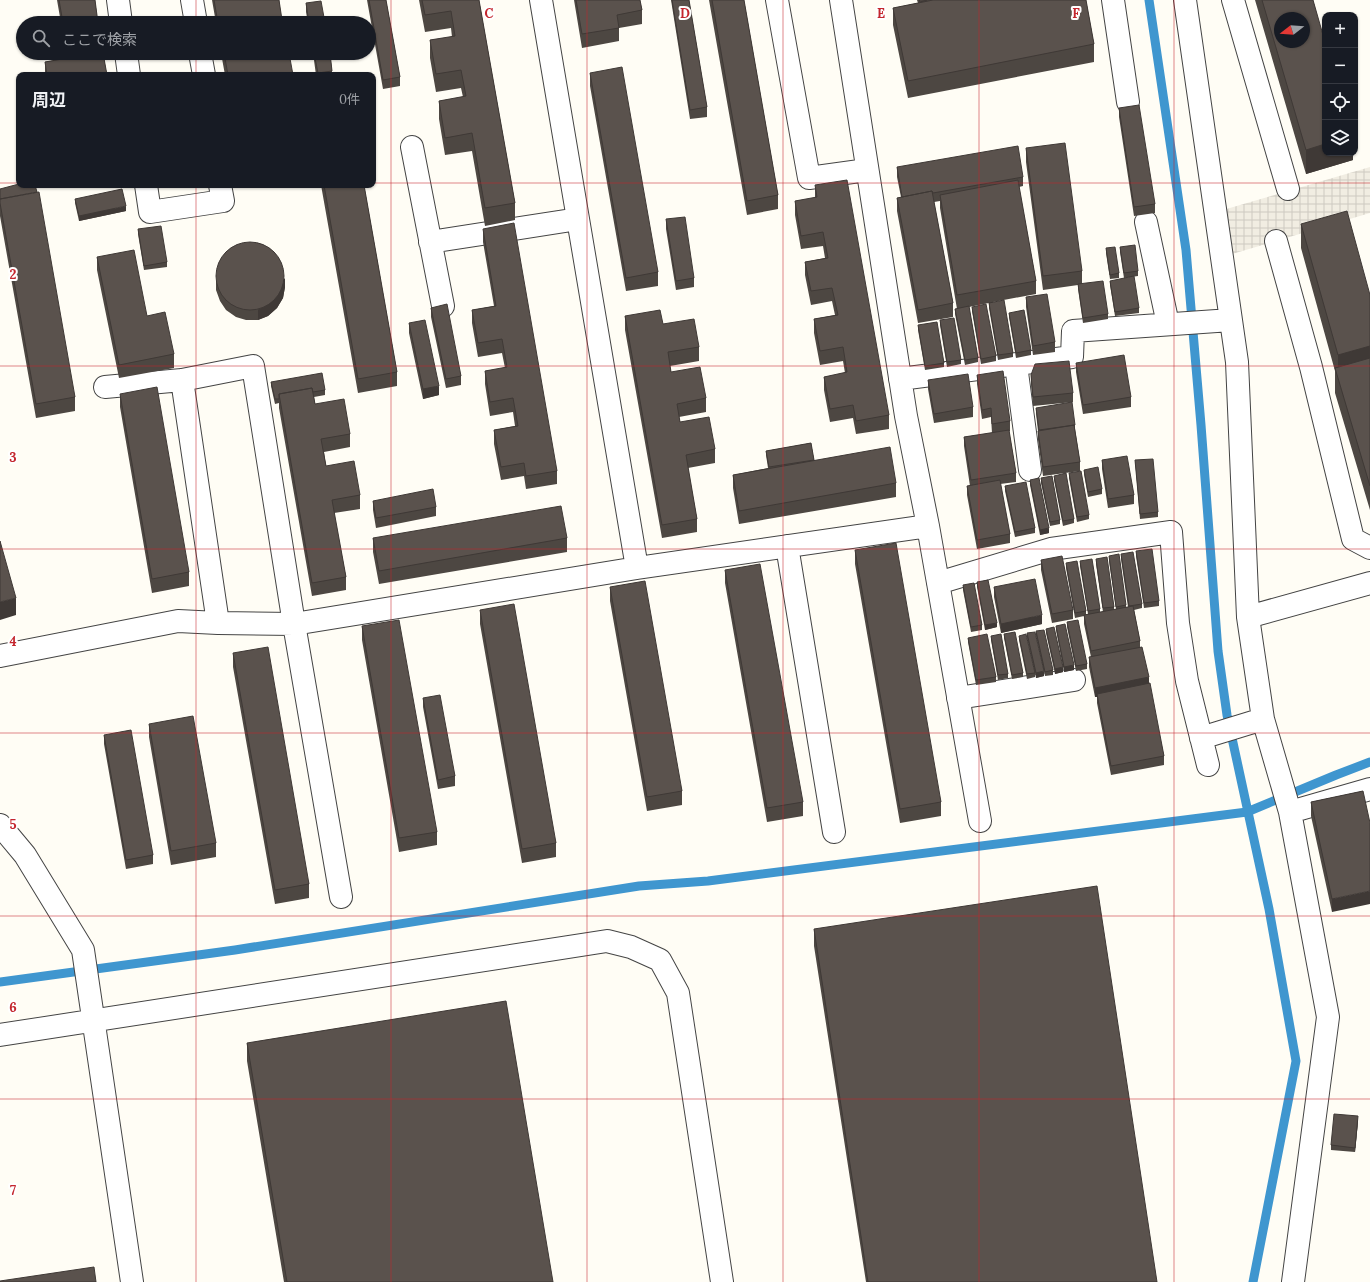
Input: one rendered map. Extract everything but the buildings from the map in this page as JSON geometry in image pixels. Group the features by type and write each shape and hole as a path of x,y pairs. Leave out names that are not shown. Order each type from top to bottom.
{"street":[{"path":"118,0 120,16"},
{"path":"192,0 195,16"},
{"path":"542,0 636,568"},
{"path":"777,0 809,178 867,170"},
{"path":"841,0 906,416 928,526 980,820"},
{"path":"1113,0 1128,102"},
{"path":"1185,0 1237,362 1248,617 1263,719 1290,812 1328,1017 1293,1282"},
{"path":"1232,0 1288,190"},
{"path":"127,60 129,72"},
{"path":"201,60 203,72"},
{"path":"412,147 443,306"},
{"path":"146,188 150,212 223,201 221,188"},
{"path":"430,242 578,220"},
{"path":"1146,222 1168,324"},
{"path":"1276,241 1311,367 1353,540 1370,548"},
{"path":"900,379 1072,357 1073,331 1231,320"},
{"path":"1016,365 1030,470"},
{"path":"104,387 182,380 253,366 294,624 341,897"},
{"path":"182,380 218,623"},
{"path":"0,656 178,621 294,624 636,568 928,526"},
{"path":"938,584 1051,549 1171,532 1178,623 1187,681 1208,765"},
{"path":"787,546 834,832"},
{"path":"1248,617 1370,583"},
{"path":"958,698 1074,680"},
{"path":"1202,738 1263,719"},
{"path":"1290,812 1370,789"},
{"path":"0,825 25,855 83,950 132,1282"},
{"path":"0,1035 607,941 631,947 660,960 678,993 722,1282"}],"shaded area":[{"path":"1370,167 1370,213 1222,257 1216,212"}],"waterway":[{"path":"1149,0 1186,250 1218,651 1227,715 1269,909 1296,1061 1253,1282"},
{"path":"0,982 235,950 639,886 708,881 1247,812 1370,762"}]}
